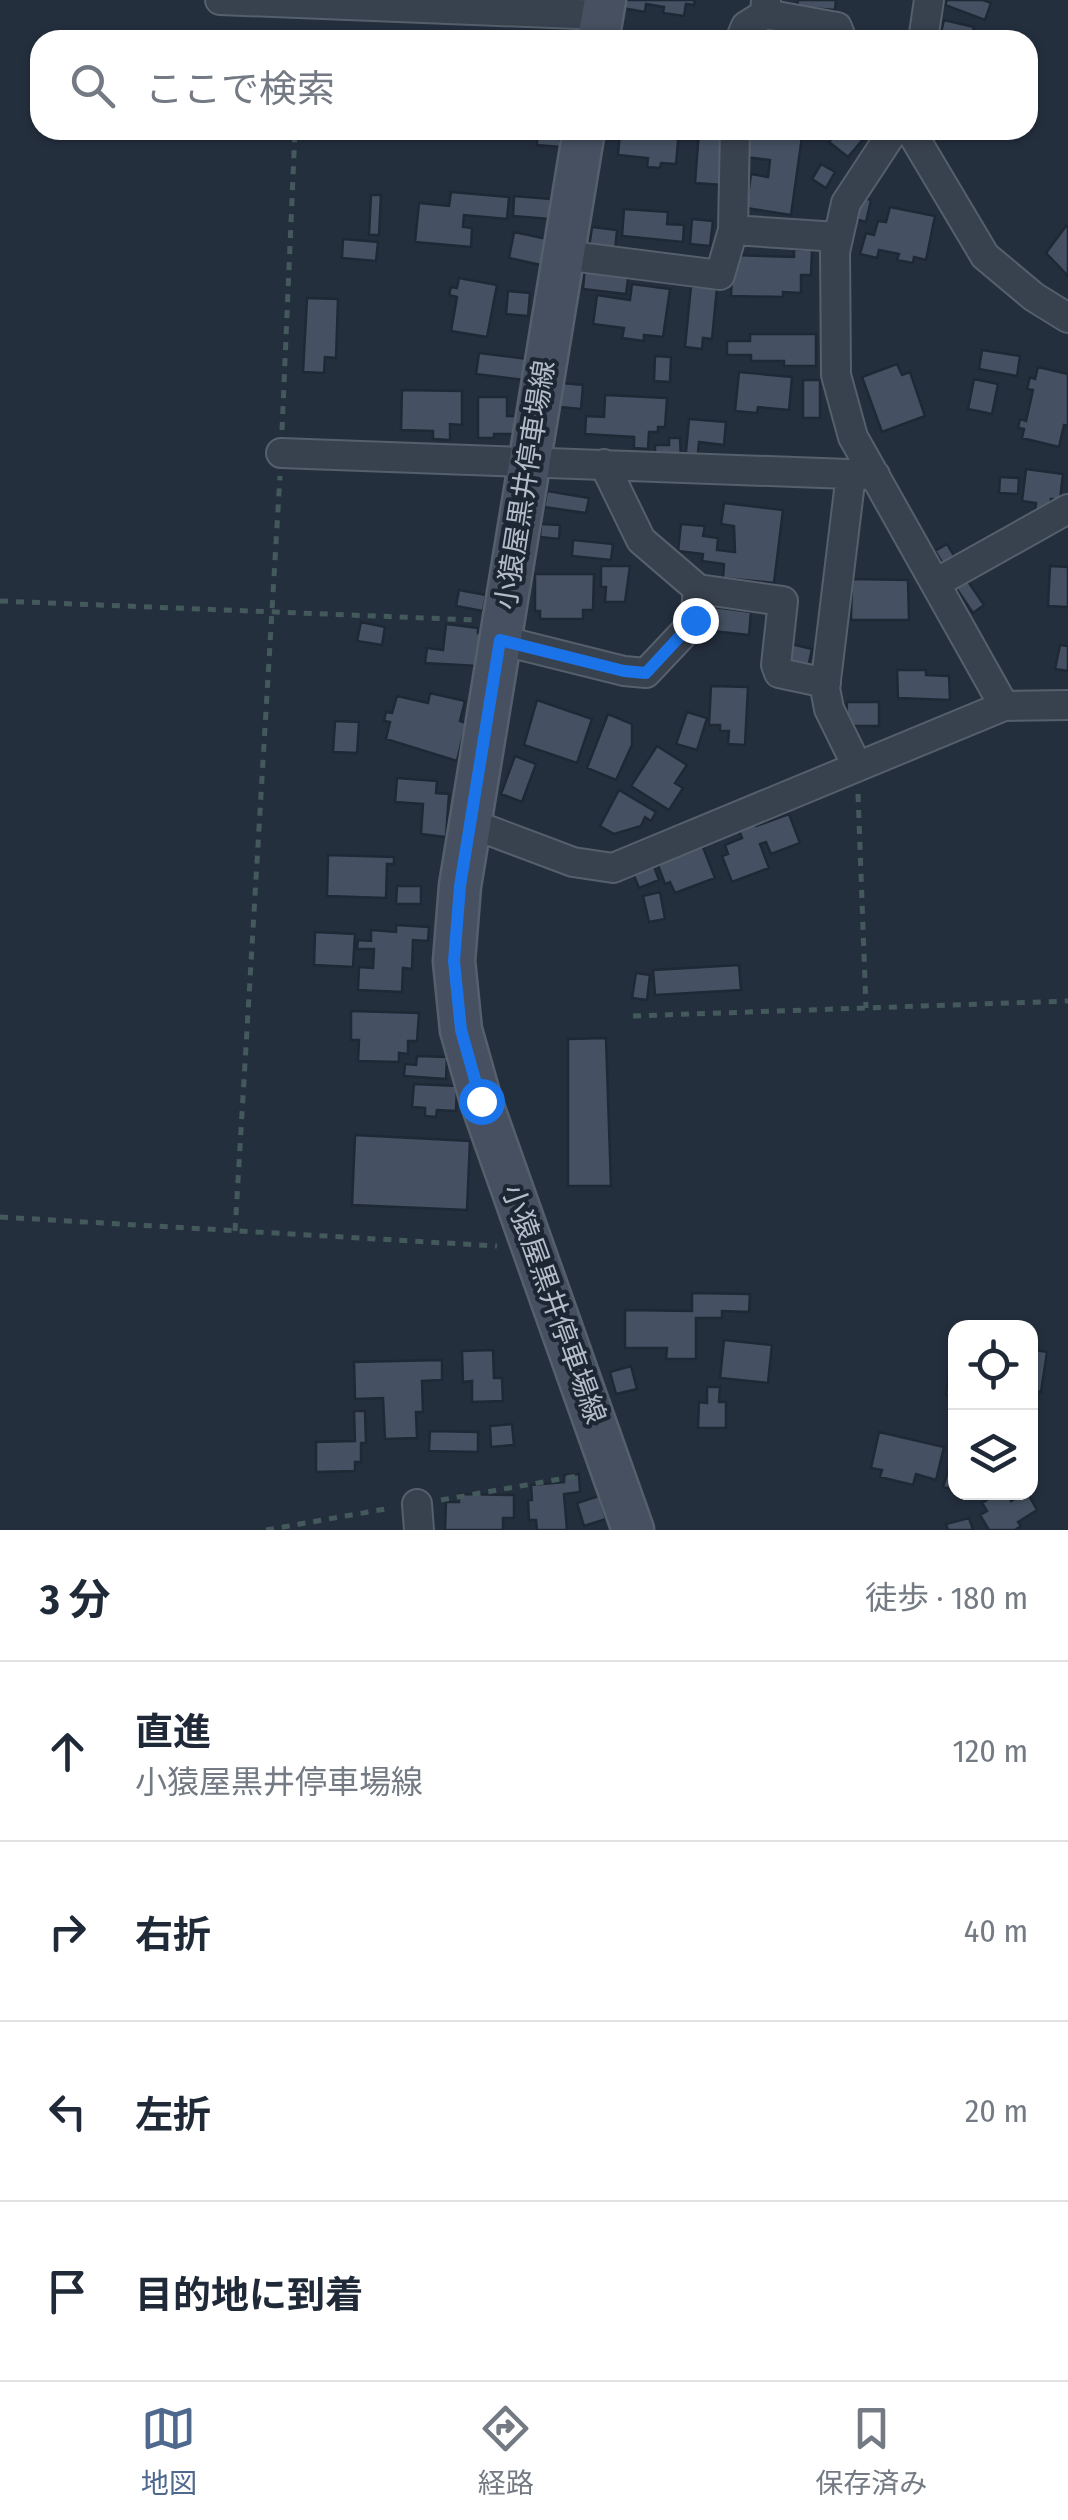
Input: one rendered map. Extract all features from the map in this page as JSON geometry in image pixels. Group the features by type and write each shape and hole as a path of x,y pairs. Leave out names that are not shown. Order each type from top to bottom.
{"main road":[{"name":"小猿屋黒井停車場線","path":"582,140 460,886 454,961 461,1030 481,1101 634,1530"}],"street":[{"path":"220,0 602,18"},
{"path":"924,30 929,0"},
{"path":"744,30 766,7 838,30"},
{"path":"563,254 720,275 733,230 736,140"},
{"path":"891,140 846,202 835,252 836,375 863,474 936,583 1004,706"},
{"path":"903,140 985,256 1034,297 1068,318"},
{"path":"733,230 838,237"},
{"path":"282,453 863,474"},
{"path":"604,464 641,540 698,589 783,602 776,665 779,674 826,682"},
{"path":"857,766 829,709 826,682 863,474"},
{"path":"936,583 1068,509"},
{"path":"501,630 624,671 646,673 695,620 698,589"},
{"path":"472,824 573,862 612,868 1004,706 1068,705"}],"path":[{"path":"235,1231 274,612 296,140"},
{"path":"0,602 274,612 501,630"},
{"path":"857,766 866,1008"},
{"path":"633,1016 1068,1001"},
{"path":"0,1217 535,1248"}],"building":[{"path":"623,0 695,0 694,5 686,4 684,16 663,13 664,7 646,4 645,12 622,8"},
{"path":"798,0 836,0 835,10 797,7"},
{"path":"947,0 991,3 985,20 945,5"},
{"path":"944,20 974,27 973,30 942,30"},
{"path":"537,140 560,140 560,147 537,145"},
{"path":"619,140 678,140 676,164 661,163 660,168 647,167 648,158 618,155"},
{"path":"698,140 726,140 722,185 695,183"},
{"path":"748,140 802,140 791,215 746,208 751,174 768,177 770,160 745,157"},
{"path":"831,140 862,140 848,157"},
{"path":"821,164 835,172 826,188 812,179"},
{"path":"451,192 509,197 507,219 464,215 463,227 472,228 471,247 415,242 419,203 449,206"},
{"path":"371,195 381,195 379,235 369,235"},
{"path":"514,196 551,199 550,219 513,216"},
{"path":"858,196 871,200 866,222 852,218"},
{"path":"890,207 935,216 926,260 897,260 899,254 879,250 877,258 860,254 866,233 874,235 878,221 886,222"},
{"path":"624,209 668,212 667,224 684,225 683,242 622,236"},
{"path":"692,219 713,221 710,246 690,244"},
{"path":"592,227 617,230 615,251 589,247"},
{"path":"1068,228 1068,276 1046,253"},
{"path":"514,232 547,239 541,265 509,258"},
{"path":"343,239 378,242 376,261 342,258"},
{"path":"794,249 812,250 811,275 801,275 801,293 783,292 783,297 731,296 733,255 794,257"},
{"path":"585,266 629,271 626,294 583,289"},
{"path":"459,278 497,285 487,337 451,331 457,297 449,295 451,287 457,288"},
{"path":"632,284 670,289 663,337 644,335 644,341 622,338 624,328 593,324 597,295 630,300"},
{"path":"691,286 717,288 712,339 703,338 702,349 685,347"},
{"path":"508,291 530,293 528,316 506,314"},
{"path":"307,298 338,299 336,358 325,357 324,373 303,372"},
{"path":"750,334 816,334 816,366 784,366 784,361 751,361 751,355 727,355 727,341 750,341"},
{"path":"982,350 1020,356 1017,376 979,369"},
{"path":"479,353 528,359 525,380 476,374"},
{"path":"655,356 671,357 670,382 654,381"},
{"path":"897,364 902,375 910,372 925,416 882,432 862,377"},
{"path":"1038,367 1068,374 1068,426 1064,425 1059,447 1022,438 1024,429 1018,428 1020,419 1026,421 1033,390 1027,389"},
{"path":"739,372 792,377 789,410 758,407 757,413 735,411"},
{"path":"974,379 998,384 992,414 968,409"},
{"path":"803,380 820,380 820,418 803,418"},
{"path":"562,383 583,385 581,409 560,407"},
{"path":"402,390 462,391 462,425 450,424 450,440 433,439 433,431 401,430"},
{"path":"605,395 667,398 665,427 649,432 648,449 634,448 634,437 585,434 586,416 604,417"},
{"path":"478,397 507,397 507,416 515,416 515,434 478,438"},
{"path":"689,419 726,422 724,445 699,442 697,463 685,462"},
{"path":"669,438 680,438 681,460 655,461 655,445 669,445"},
{"path":"1026,469 1063,474 1060,500 1051,499 1050,511 1035,509 1036,503 1022,501"},
{"path":"1000,477 1019,478 1018,494 999,493"},
{"path":"547,491 589,498 586,513 544,507"},
{"path":"724,503 783,510 774,583 723,578 724,564 702,561 703,554 678,551 681,524 705,526 703,536 718,538 717,550 735,552 734,526 721,524"},
{"path":"541,524 560,525 559,539 540,537"},
{"path":"573,540 613,544 611,560 572,556"},
{"path":"947,544 955,557 943,564 935,551"},
{"path":"601,566 630,566 625,602 605,602"},
{"path":"1050,566 1068,567 1068,607 1048,606"},
{"path":"535,574 594,574 593,610 583,610 583,619 540,619 540,611 535,611"},
{"path":"963,574 984,605 973,613 952,582"},
{"path":"852,579 908,580 909,620 851,620"},
{"path":"459,590 486,595 483,611 456,606"},
{"path":"707,606 751,612 749,635 703,630"},
{"path":"361,622 385,627 382,645 357,641"},
{"path":"446,624 478,628 478,633 482,633 478,666 425,663 427,648 443,650"},
{"path":"791,644 812,649 807,672 785,667"},
{"path":"1060,645 1068,646 1068,671 1055,669"},
{"path":"897,670 926,670 926,675 949,676 950,700 898,698"},
{"path":"711,686 748,687 745,745 728,744 729,731 720,731 720,725 709,725"},
{"path":"430,693 465,701 460,721 466,723 457,761 386,739 390,722 384,721 386,712 392,713 397,696 428,703"},
{"path":"537,700 592,719 577,763 524,745"},
{"path":"847,702 879,702 879,726 846,726"},
{"path":"687,712 707,718 697,750 676,744"},
{"path":"608,714 632,724 632,745 616,780 587,768"},
{"path":"335,721 359,722 357,753 333,752"},
{"path":"657,746 687,765 675,783 683,788 669,810 631,786"},
{"path":"515,756 536,764 522,802 501,794"},
{"path":"397,778 437,781 436,793 449,794 446,837 421,834 423,804 395,802"},
{"path":"619,790 656,812 651,821 645,817 641,826 614,834 600,826"},
{"path":"789,814 800,843 771,854 766,842 760,844 769,868 732,882 722,856 728,854 725,845 742,838 736,823 752,817 756,826"},
{"path":"701,842 715,878 675,893 670,882 665,884 656,860"},
{"path":"328,855 394,857 394,864 387,864 386,898 327,896"},
{"path":"651,858 659,880 639,888 630,866"},
{"path":"397,886 421,886 421,904 396,904"},
{"path":"660,892 665,919 649,922 643,896"},
{"path":"396,925 429,927 428,941 413,940 412,969 403,968 402,992 358,990 359,967 373,968 374,949 357,949 358,940 371,941 371,930 396,932"},
{"path":"315,932 355,934 353,967 314,965"},
{"path":"739,965 741,990 655,995 653,970"},
{"path":"636,973 650,975 647,1000 632,998"},
{"path":"351,1011 419,1013 417,1041 408,1041 408,1054 399,1053 399,1062 358,1061 359,1040 351,1040"},
{"path":"606,1038 611,1186 568,1186 568,1039"},
{"path":"417,1056 447,1057 446,1079 404,1076 405,1064 416,1065"},
{"path":"414,1084 457,1086 456,1111 437,1110 436,1117 425,1116 425,1108 412,1107"},
{"path":"355,1135 470,1141 467,1210 352,1205"},
{"path":"692,1293 750,1294 749,1312 722,1311 722,1318 696,1318 696,1359 666,1359 667,1348 625,1348 625,1310 692,1311"},
{"path":"724,1340 772,1345 768,1383 720,1378"},
{"path":"493,1350 494,1378 502,1378 503,1401 472,1402 472,1381 463,1382 462,1351"},
{"path":"1038,1350 1047,1352 1041,1392 1038,1391"},
{"path":"442,1360 442,1380 422,1381 423,1412 416,1412 417,1438 385,1439 383,1398 355,1399 354,1362"},
{"path":"631,1366 637,1389 616,1394 610,1372"},
{"path":"707,1387 720,1387 719,1402 726,1402 726,1428 698,1428 699,1402 707,1403"},
{"path":"354,1411 365,1411 366,1443 361,1443 361,1462 355,1462 355,1471 316,1472 316,1442 355,1441"},
{"path":"512,1424 514,1445 491,1447 490,1426"},
{"path":"430,1431 478,1432 478,1452 429,1451"},
{"path":"879,1432 944,1447 936,1480 916,1474 913,1485 880,1477 882,1470 871,1468"},
{"path":"579,1474 580,1492 564,1494 567,1530 537,1530 536,1520 529,1520 531,1485 564,1482 564,1475"},
{"path":"459,1494 514,1495 514,1518 503,1518 503,1530 445,1530 446,1502 459,1502"},
{"path":"599,1496 606,1519 584,1526 577,1503"},
{"path":"1031,1500 1037,1510 1018,1522 1021,1526 1015,1530 989,1530 980,1515 987,1511 982,1503"},
{"path":"969,1518 973,1530 948,1530 946,1524"}],"route":[{"path":"481,1101 461,1030 454,961 460,886 500,640 646,673 695,620"}]}
